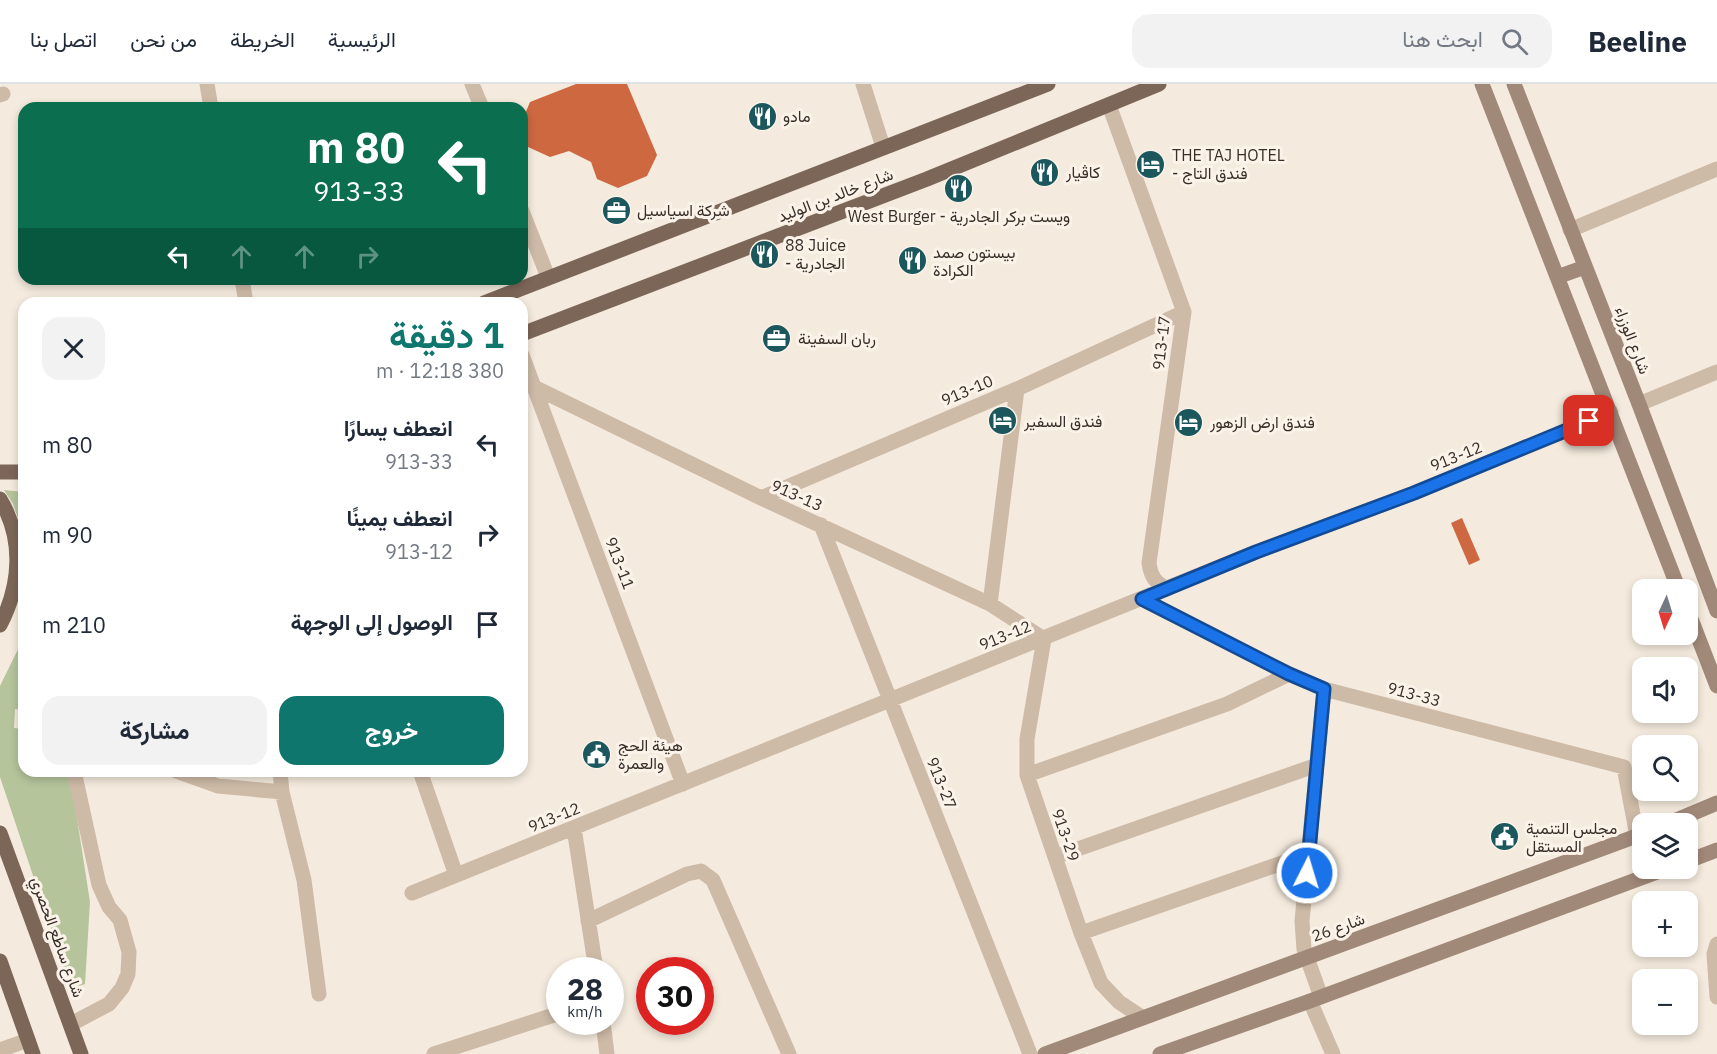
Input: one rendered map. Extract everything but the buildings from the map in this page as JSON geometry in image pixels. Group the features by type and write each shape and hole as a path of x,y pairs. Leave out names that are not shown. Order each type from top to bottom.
{"main road":[{"name":"شارع خالد بن الوليد","path":"499,297 1047,84"},
{"name":"شارع خالد بن الوليد","path":"528,332 927,179 1159,84"},
{"path":"0,472 18,472"},
{"path":"0,499 10,516 18,552"},
{"path":"0,626 10,606 18,576"},
{"name":"شارع ساطع الحصري","path":"0,833 81,1054"},
{"path":"0,961 30,1047"}],"street":[{"path":"207,84 210,102"},
{"path":"472,84 480,102"},
{"path":"863,84 883,147"},
{"path":"1482,84 1675,579"},
{"name":"شارع الوزراء","path":"1514,84 1717,611"},
{"name":"913-17","path":"1109,105 1184,312 1149,563 1151,575 1157,583 1167,589"},
{"path":"1570,230 1717,169"},
{"path":"528,226 548,277"},
{"path":"1557,277 1586,267"},
{"name":"913-10","path":"761,498 1017,388 1184,312"},
{"name":"913-11","path":"528,371 683,784"},
{"path":"1639,404 1717,372"},
{"name":"913-13","path":"534,387 761,498 990,604 1044,639"},
{"path":"990,604 1017,388"},
{"name":"913-12","path":"412,893 1256,552 1425,488 1611,412"},
{"name":"913-27","path":"821,525 1030,1054"},
{"name":"913-33","path":"1142,599 1289,674 1324,689 1624,767 1635,813"},
{"path":"1698,613 1717,611"},
{"path":"1698,637 1717,686"},
{"name":"913-29","path":"1044,639 1027,740 1027,775 1081,933 1101,983 1119,1002 1143,1018"},
{"path":"1027,775 1227,704 1289,674"},
{"path":"1324,689 1302,921 1303,940 1316,999 1332,1054"},
{"path":"1055,857 1317,765"},
{"path":"71,1024 109,1004 122,988 128,974 129,952 120,920 109,907 99,885 75,777"},
{"path":"193,777 218,786 282,792"},
{"path":"281,777 282,792 304,880 319,994"},
{"path":"422,777 456,875"},
{"path":"1692,813 1717,802"},
{"path":"574,828 594,957"},
{"name":"شارع 26","path":"1045,1054 1632,838"},
{"path":"1698,857 1717,850"},
{"path":"1081,933 1308,854"},
{"path":"588,921 687,874 701,871 713,880 789,1054"},
{"path":"1160,1054 1316,999 1638,879"},
{"path":"1717,944 1714,954 1717,997"},
{"path":"434,1054 546,1018"},
{"path":"605,1035 607,1054"},
{"path":"0,1050 30,1047"}],"green space":[{"path":"4,490 18,491 18,518 13,504"},
{"path":"18,649 18,709 15,709 14,728 18,728 18,777 68,777 74,799 90,902 85,984 71,989 0,777 0,686"}],"place":[{"name":"مادو","path":"762,116"},
{"name":"THE TAJ HOTEL - فندق التاج","path":"1151,164"},
{"name":"كاڤيار","path":"1045,172"},
{"name":"West Burger - ويست بركر الجادرية","path":"959,188"},
{"name":"شركة اسياسيل","path":"616,210"},
{"name":"88 Juice - الجادرية","path":"764,254"},
{"name":"بيستون صمد الكرادة","path":"912,261"},
{"name":"ربان السفينة","path":"777,338"},
{"name":"فندق السفير","path":"1003,421"},
{"name":"فندق ارض الزهور","path":"1189,422"},
{"name":"هيئة الحج والعمرة","path":"597,754"},
{"name":"مجلس التنمية المستقل","path":"1505,837"}],"route":[{"path":"1307,873 1324,689 1289,674 1142,599 1256,552 1414,493 1589,421"}]}
